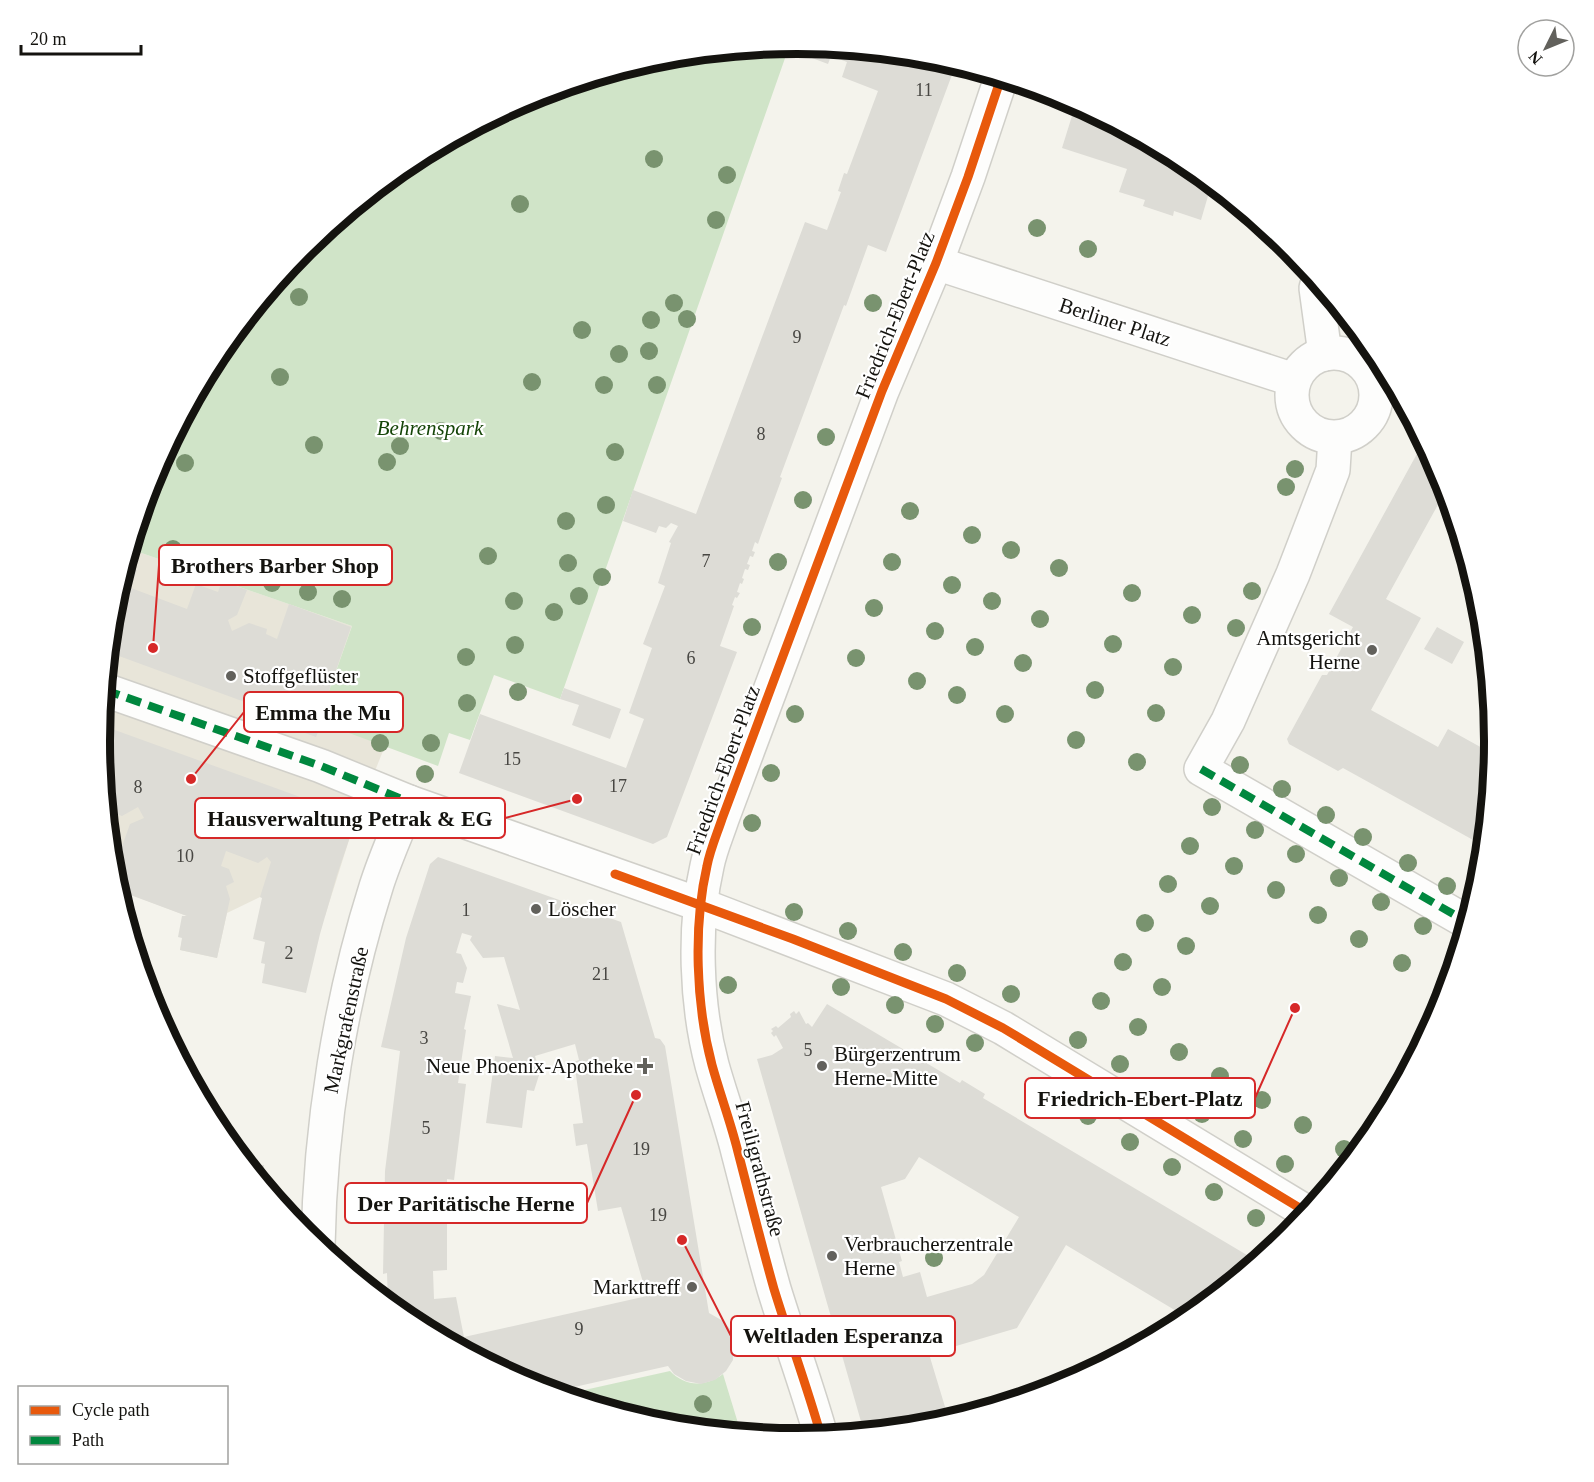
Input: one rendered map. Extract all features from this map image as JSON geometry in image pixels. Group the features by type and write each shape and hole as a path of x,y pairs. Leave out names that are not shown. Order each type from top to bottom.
{"street":[{"name":"Friedrich-Ebert-Platz","path":"701,905 706,867 722,819 882,391 936,263 969,177 999,84"},
{"name":"Berliner Platz","path":"936,263 1294,380"},
{"path":"1316,291 1325,354"},
{"path":"1337,353 1358,361 1367,368 1372,378 1384,386 1366,423 1347,436 1335,438 1312,432 1296,415 1292,404 1294,380 1307,363 1325,354 1337,353"},
{"path":"1335,438 1333,470 1293,574 1233,710 1201,769 1461,919"},
{"path":"111,692 321,766 409,802 701,905 946,999 1003,1029 1300,1208"},
{"name":"Markgrafenstraße","path":"318,1234 319,1188 330,1093 348,993 376,886 409,802"},
{"name":"Freiligrathstraße","path":"701,905 697,964 711,1063 738,1152 747,1194 775,1291 819,1428"}],"shaded area":[{"path":"137,551 352,626 324,705 328,707 322,722 385,746 356,818 325,916 260,897 227,913 217,958 180,950 187,916 132,895 129,902 116,831 111,786 110,741 111,696 116,651 123,607"}],"green space":[{"name":"Behrenspark","path":"786,54 560,699 494,675 470,740 449,733 438,766 322,723 328,707 324,705 352,626 137,551 162,478 181,437 202,397 252,323 280,288 344,224 415,170 493,125 576,90 619,77 707,60"},
{"path":"670,1371 682,1380 696,1383 710,1381 723,1374 739,1426 663,1415 576,1392"}],"building":[{"path":"802,54 842,55 887,60 953,72 886,252 868,245 846,306 844,305 780,477 782,478 758,544 755,542 752,551 755,552 753,557 750,556 747,564 750,565 748,570 745,569 742,578 744,579 737,592 740,593 737,598 735,597 732,605 734,606 720,646 737,652 667,837 653,844 459,773 480,714 626,768 644,719 629,713 652,648 643,644 665,586 658,583 671,543 669,542 678,526 671,523 666,528 659,526 656,533 623,521 633,490 696,514 805,222 827,230 841,192 838,191 844,173 847,174 878,91 842,77 847,62 831,56 828,64"},
{"path":"1073,112 1141,146 1220,200 1208,196 1201,220 1174,211 1173,216 1143,206 1145,200 1119,192 1127,169 1062,148"},
{"name":"Amtsgericht Herne","path":"1419,450 1441,501 1386,599 1421,618 1371,710 1438,747 1448,729 1484,749 1483,786 1476,842 1343,768 1338,771 1289,744 1287,739 1322,675 1327,675 1353,627 1329,614"},
{"path":"132,568 137,570 131,588 187,609 196,584 218,592 222,581 247,590 237,615 228,620 232,631 249,623 267,629 266,634 277,639 289,604 351,627 324,705 328,707 316,737 251,713 253,705 116,655"},
{"path":"1437,627 1464,642 1452,664 1424,649"},
{"path":"564,688 621,709 610,739 572,725 579,705 560,699"},
{"path":"110,728 347,814 353,828 320,934 306,993 262,983 265,964 261,963 265,942 253,939 262,898 260,897 271,862 267,857 258,863 226,851 221,866 229,869 234,882 226,886 230,899 217,958 180,950 182,938 178,937 182,916 187,916 127,894 119,852 130,824 144,818 138,807 122,816 114,813 111,786"},
{"path":"438,857 621,922 655,1038 660,1039 665,1046 709,1313 723,1321 731,1330 734,1340 733,1360 726,1371 715,1380 701,1384 686,1381 674,1374 668,1366 567,1389 534,1376 453,1336 388,1292 387,1273 383,1274 385,1171 400,1051 381,1047 406,938 430,864","holes":["462,933 472,936 470,940 483,958 504,957 520,1010 497,1004 513,1058 495,1056 486,1123 522,1128 527,1090 534,1091 540,1072 535,1056 575,1044 579,1060 574,1062 583,1123 573,1124 576,1146 587,1144 598,1211 621,1207 647,1296 464,1337 456,1297 434,1299 433,1271 447,1270 447,1179 454,1180 466,1084 458,1083 466,1030 464,1029 471,996 455,993 457,982 463,983 467,968 461,954 456,953"]},
{"path":"827,1004 960,1083 962,1080 985,1094 983,1098 1251,1257 1178,1312 1066,1245 1017,1328 929,1354 946,1411 862,1425 757,1059 772,1055 783,1048 776,1035 774,1037 771,1033 773,1031 771,1029 776,1026 778,1028 791,1017 790,1014 794,1011 796,1014 799,1011 806,1024 812,1027","holes":["919,1157 1019,1217 984,1275 972,1284 927,1297 920,1272 903,1277 899,1262 902,1261 881,1187 905,1179"]},
{"path":"256,1165 264,1165 264,1173"}],"marked path":[{"path":"111,692 321,766 409,802"},
{"path":"1201,769 1461,919"}],"cycle path":[{"path":"818,1428 774,1289 707,1042 702,1017 698,966 703,890 710,854 722,819 882,391 936,263 999,84"},
{"path":"615,874 793,939 946,999 1003,1028 1300,1208"}],"place":[{"name":"Brothers Barber Shop","path":"153,648"},
{"name":"Amtsgericht Herne","path":"1372,650"},
{"name":"Stoffgeflüster","path":"231,676"},
{"name":"Emma the Mu","path":"191,779"},
{"name":"Hausverwaltung Petrak & EG","path":"577,799"},
{"name":"Löscher","path":"536,909"},
{"name":"Friedrich-Ebert-Platz","path":"1295,1008"},
{"name":"Neue Phoenix-Apotheke","path":"645,1066"},
{"name":"Bürgerzentrum Herne-Mitte","path":"822,1066"},
{"name":"Der Paritätische Herne","path":"636,1095"},
{"name":"Weltladen Esperanza","path":"682,1240"},
{"name":"Verbraucherzentrale Herne","path":"832,1256"},
{"name":"Markttreff","path":"692,1287"}]}
